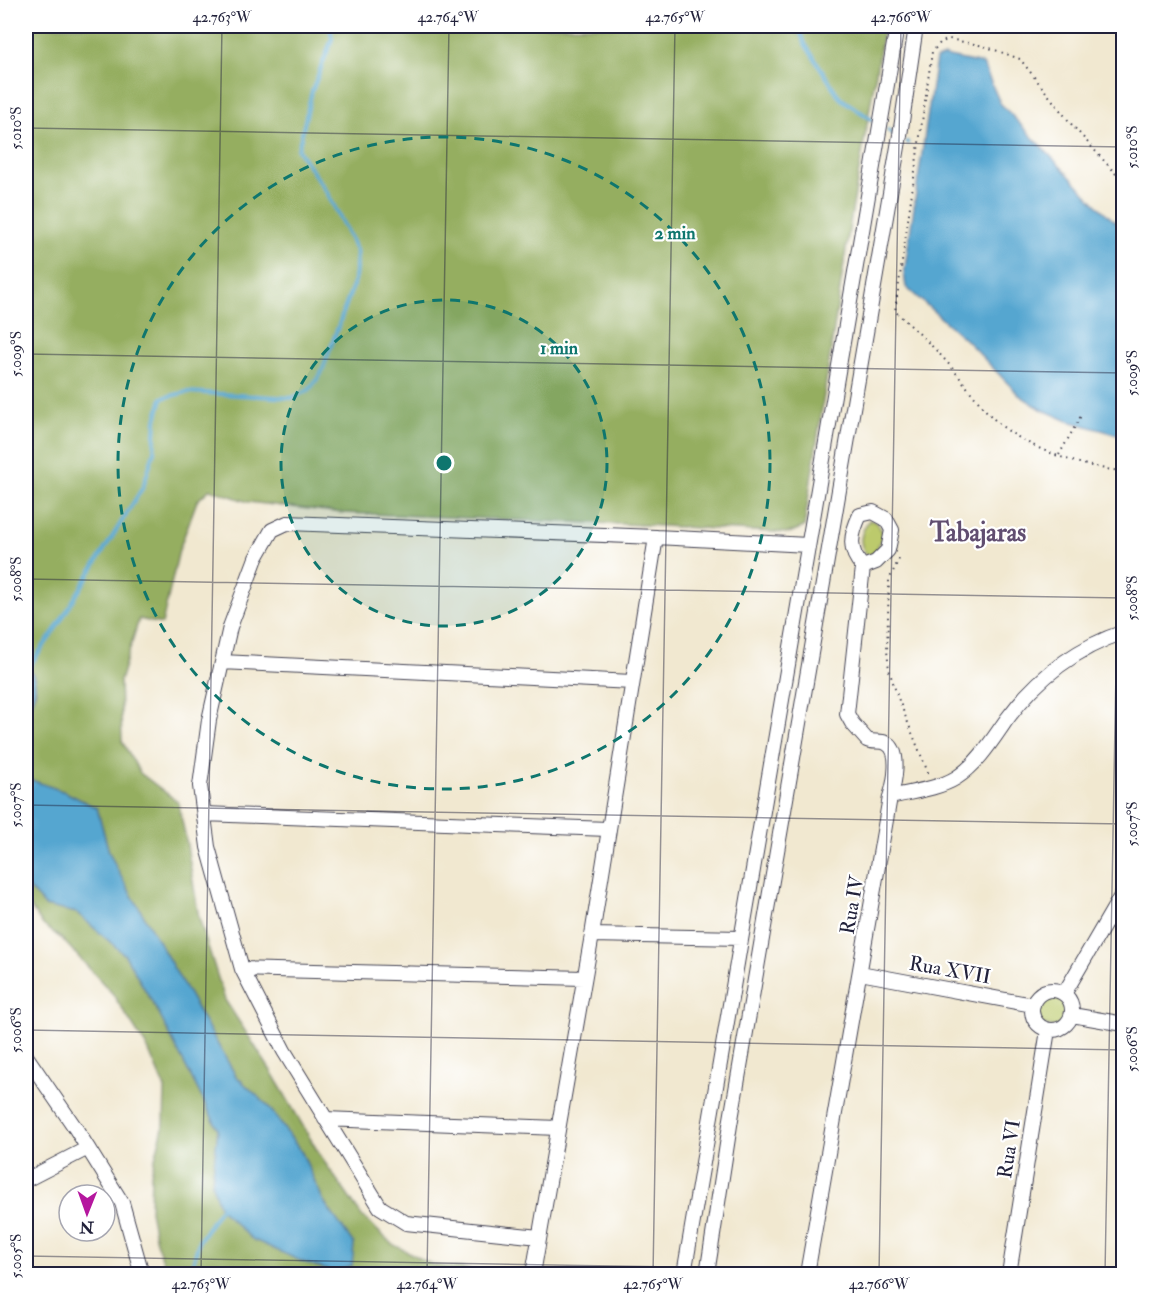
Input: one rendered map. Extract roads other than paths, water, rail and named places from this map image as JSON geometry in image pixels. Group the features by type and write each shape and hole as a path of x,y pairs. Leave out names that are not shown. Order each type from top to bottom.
{"street":[{"path":"684,1275 897,26"},
{"path":"707,1275 730,1125 900,135 916,26"},
{"path":"815,501 837,504"},
{"path":"539,1237 406,1223 380,1207 284,1051 242,969 208,847 200,786 209,720 230,627 256,558 272,530 287,523 808,545"},
{"path":"533,1275 592,935 656,537"},
{"path":"805,561 826,565"},
{"name":"Rua IV","path":"807,1275 896,773 890,746 885,742 867,740 847,714 863,567"},
{"path":"890,797 933,787 956,778 974,763 1014,709 1051,671 1093,644 1124,632"},
{"path":"222,662 632,682"},
{"path":"204,814 608,829"},
{"path":"1064,994 1124,891"},
{"path":"592,935 741,938"},
{"path":"242,969 583,978"},
{"name":"Rua XVII","path":"860,974 1033,1005"},
{"path":"1046,992 1064,994 1071,1004 1070,1021 1060,1029 1048,1030 1037,1023 1032,1011 1036,999 1046,992"},
{"path":"1072,1015 1124,1024"},
{"name":"Rua VI","path":"1009,1275 1048,1030"},
{"path":"26,1056 122,1203 142,1275"},
{"path":"325,1119 558,1128"},
{"path":"26,1180 88,1148"}],"water":[{"path":"944,56 983,64 1000,103 1098,206 1123,229 1123,436 1068,421 1041,409 1019,395 967,341 906,287 904,274 936,59"},
{"path":"26,665 34,678 35,689 26,714"},
{"path":"26,772 31,780 65,792 97,808 109,852 119,873 236,1076 268,1106 302,1153 324,1202 354,1244 352,1266 333,1272 303,1262 252,1239 220,1209 212,1184 218,1129 158,1012 125,955 77,913 45,906 26,885"}],"waterway":[{"path":"28,668 53,633 143,487 154,452 156,420 162,398 187,392 292,398 309,390 321,374 355,280 357,252 328,194 298,150 312,91 332,39 330,26"},
{"path":"798,26 805,44 840,98 874,121"},
{"path":"888,130 893,134"},
{"path":"190,1274 199,1241 220,1209"}],"district":[{"name":"Tabajaras","path":"978,533"}]}
